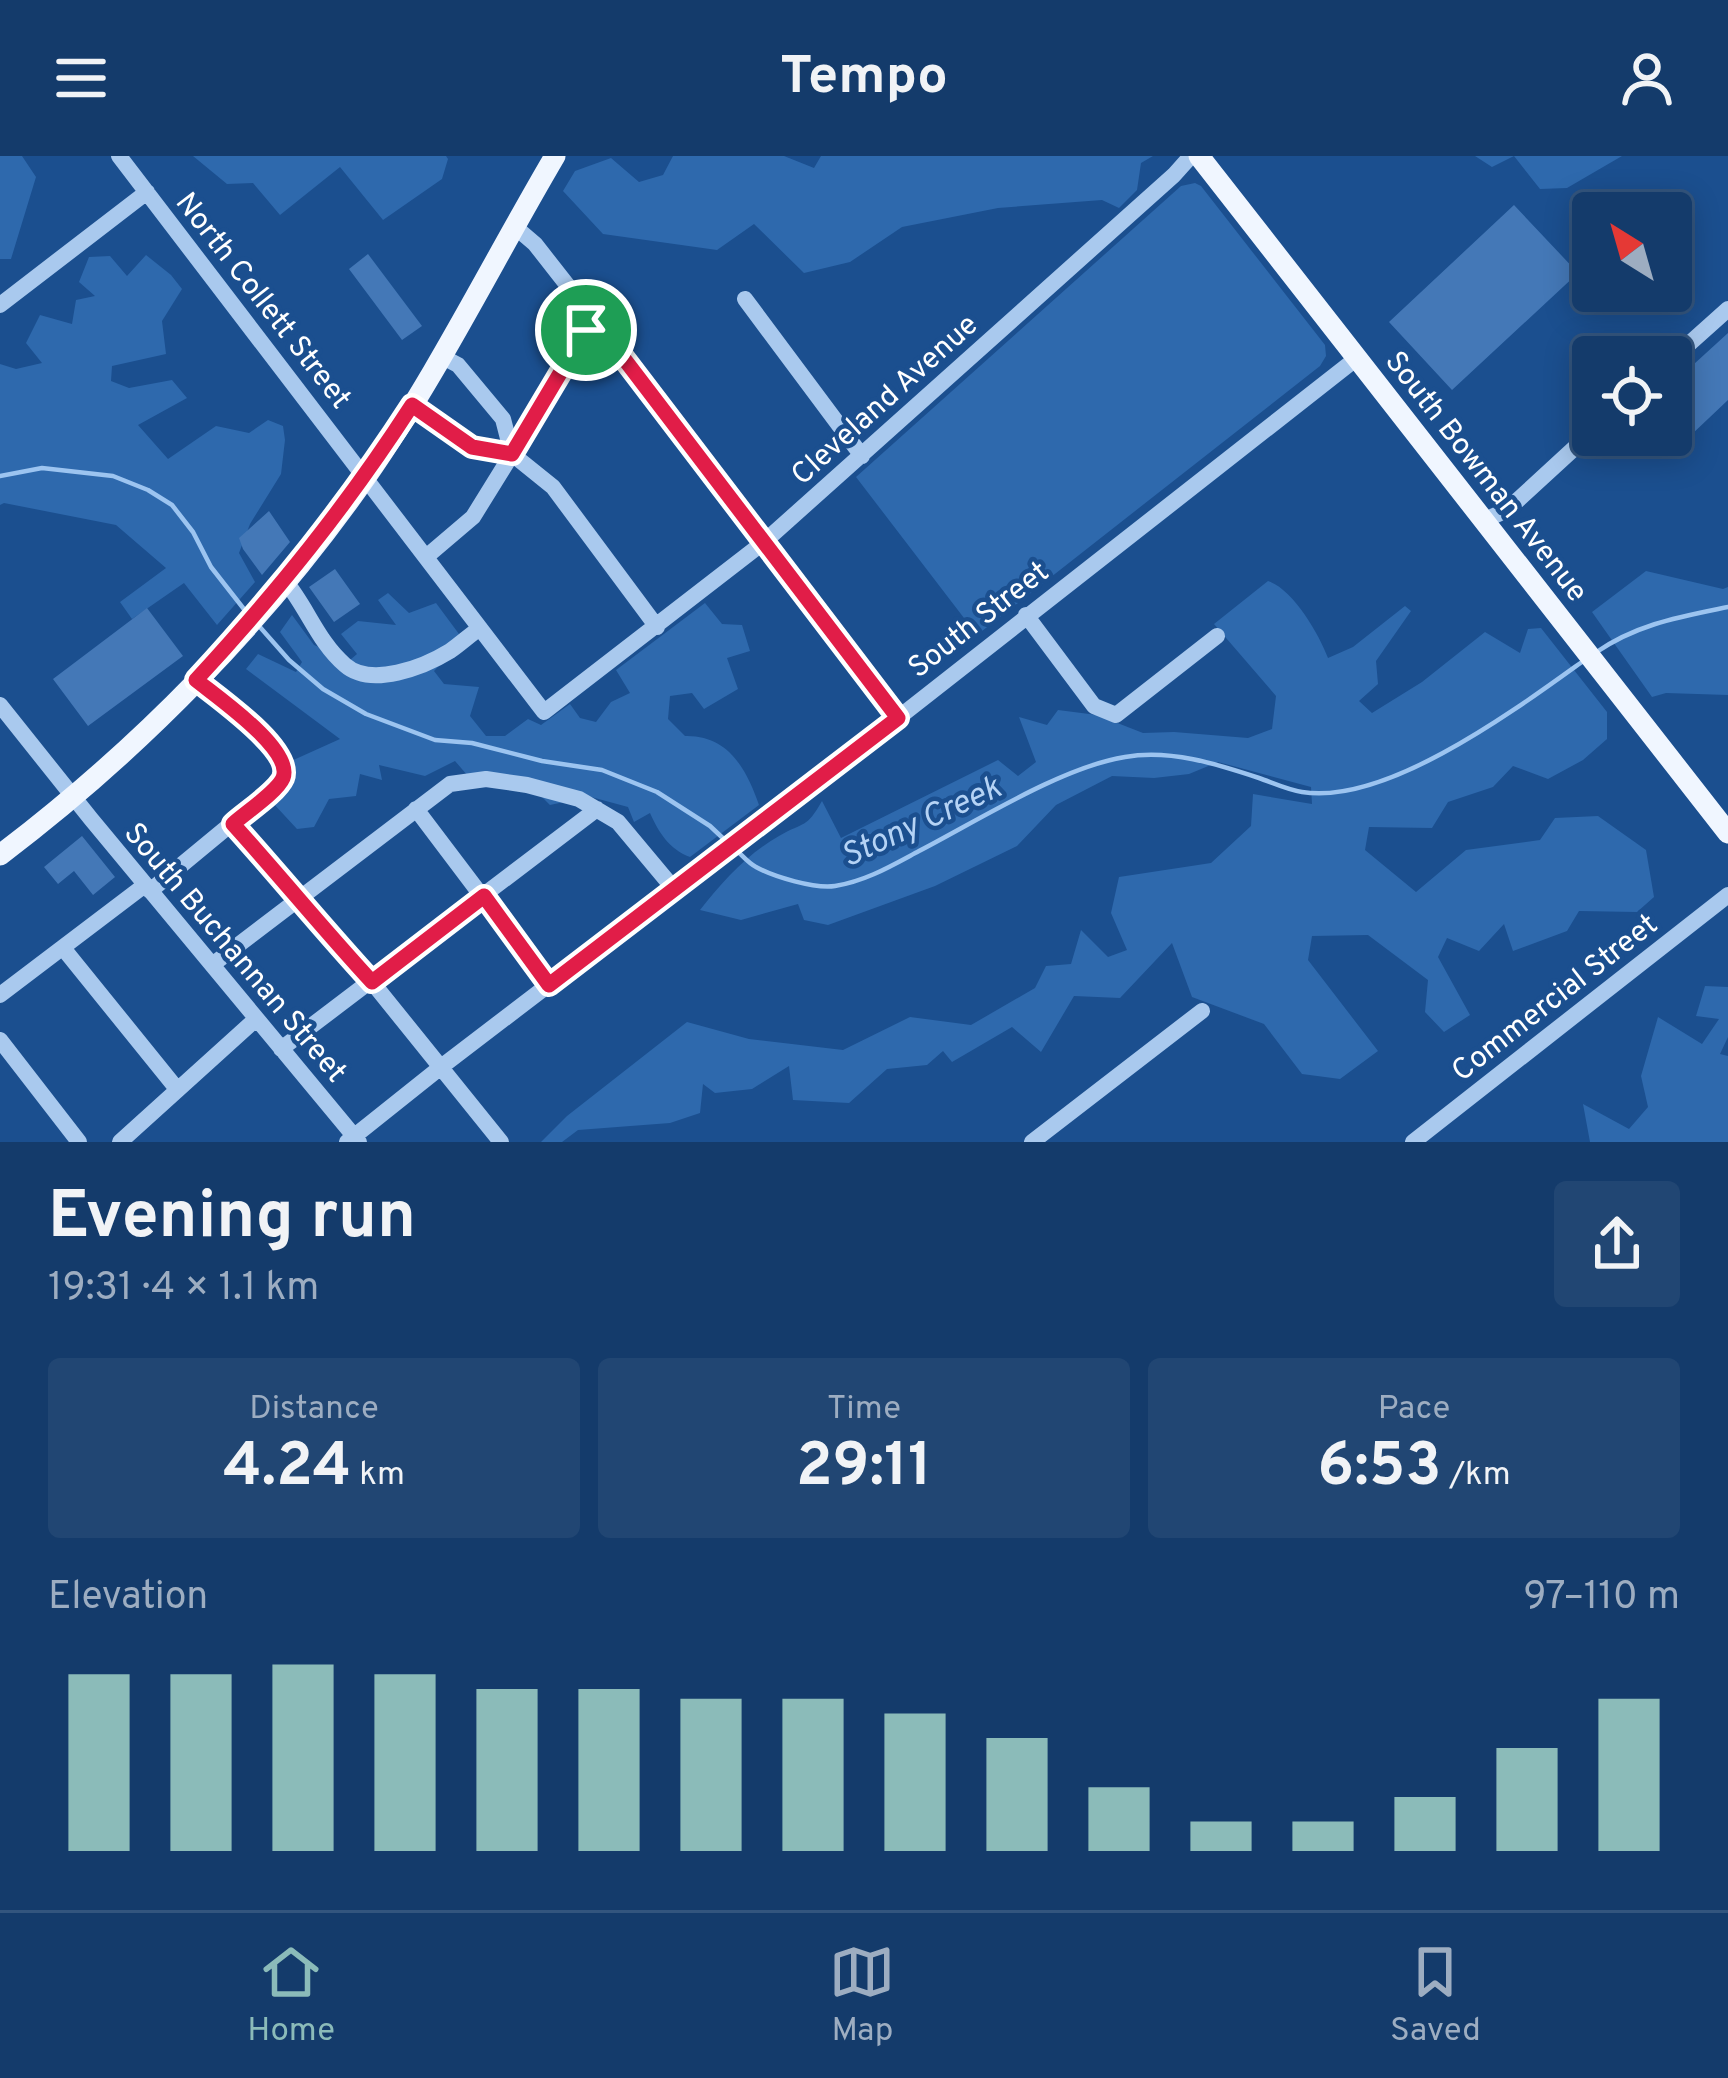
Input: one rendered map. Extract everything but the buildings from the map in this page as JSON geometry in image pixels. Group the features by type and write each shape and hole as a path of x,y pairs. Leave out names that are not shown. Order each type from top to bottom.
{"main road":[{"path":"0,855 46,820 196,680 278,590 366,477 412,405 555,156"},
{"name":"South Bowman Avenue","path":"1195,156 1728,833"}],"street":[{"name":"North Collett Street","path":"119,156 544,712"},
{"name":"Cleveland Avenue","path":"544,712 764,542 1195,156"},
{"path":"0,305 147,192"},
{"path":"514,226 535,244 593,318 898,718"},
{"path":"745,299 862,456"},
{"path":"1692,341 1728,308"},
{"path":"426,557 472,517 593,318"},
{"path":"441,356 458,365 503,419 512,454"},
{"name":"South Street","path":"354,1140 441,1067 1358,358"},
{"path":"412,405 472,447 512,454 553,487 657,627"},
{"path":"1485,520 1507,510 1572,450"},
{"path":"278,590 346,667 363,675 422,664 450,651 480,628"},
{"path":"1027,615 1094,706 1116,715 1216,636"},
{"path":"0,995 233,824 282,782 285,766 277,751 196,680"},
{"name":"South Buchannan Street","path":"0,705 354,1140"},
{"path":"212,965 450,784 486,779 579,799 618,822 674,889"},
{"path":"416,809 549,985"},
{"path":"281,1049 598,809"},
{"path":"233,824 372,982 501,1142"},
{"name":"Commercial Street","path":"1413,1142 1728,895"},
{"path":"63,948 177,1088"},
{"path":"1032,1142 1202,1010"},
{"path":"120,1142 256,1019"},
{"path":"0,1040 79,1142"}],"shaded area":[{"path":"0,156 22,156 36,177 11,259 0,259"},
{"path":"193,156 448,159 442,179 383,220 340,167 280,215 253,183 227,184"},
{"path":"673,156 784,156 814,168 821,156 1153,156 1141,163 1137,190 1119,208 1102,200 998,208 902,227 850,262 804,273 754,224 717,250 603,234 563,191 575,171 611,158 639,182 663,175"},
{"path":"1475,156 1514,156 1492,167"},
{"path":"1514,156 1622,156 1567,188 1540,189"},
{"path":"1195,183 1325,345 1326,356 1320,366 977,635 856,477 1181,186"},
{"path":"146,255 182,289 162,321 166,354 112,366 111,381 129,388 172,380 187,398 138,425 168,459 216,426 249,433 268,420 283,426 281,474 250,524 239,553 255,582 217,625 184,583 132,619 120,602 166,568 116,525 0,505 0,364 16,369 42,363 26,343 40,315 72,324 76,300 95,296 79,282 89,257 110,256 127,276"},
{"path":"1646,571 1728,587 1728,695 1666,693 1652,697 1592,612"},
{"path":"1268,581 1296,603 1328,658 1353,647 1405,606 1411,611 1376,661 1378,684 1359,701 1372,713 1422,682 1485,632 1520,653 1528,629 1541,628 1607,712 1607,739 1583,760 1548,779 1513,766 1493,787 1448,802 1432,828 1369,827 1365,850 1416,892 1466,850 1540,840 1555,818 1598,816 1646,850 1654,897 1637,912 1579,911 1567,931 1513,951 1504,924 1479,951 1447,938 1438,957 1470,1015 1444,1032 1425,1012 1428,980 1368,935 1312,936 1308,960 1378,1051 1340,1079 1302,1074 1264,1024 1192,997 1172,943 1120,998 1074,996 1041,1052 1012,1027 952,1062 943,1051 927,1065 887,1069 849,1103 793,1100 789,1066 752,1089 715,1093 703,1084 700,1113 670,1123 578,1130 562,1142 541,1142 687,1022 749,1039 843,1050 910,1017 971,1025 1035,988 1046,966 1071,964 1081,930 1108,957 1127,950 1111,913 1119,877 1211,863 1251,826 1253,794 1312,804 1311,787 1218,762 1189,774 1112,776 1056,805 1017,846 935,886 828,925 804,920 798,904 741,920 700,910 746,860 808,820 822,801 841,838 998,760 1018,776 1036,762 1019,717 1047,725 1058,710 1097,715 1143,733 1248,738 1272,729 1276,696 1214,624"},
{"path":"388,593 409,613 436,603 459,634 459,645 434,671 444,684 479,687 470,716 486,736 505,736 528,719 541,725 570,704 580,718 596,722 611,702 630,693 616,670 705,603 722,624 742,625 750,651 727,658 738,689 704,709 692,693 670,696 668,719 685,736 713,741 733,756 759,805 690,857 666,840 650,813 634,822 628,807 569,791 564,802 550,805 540,795 468,776 455,761 425,776 379,765 382,780 360,774 356,796 329,799 314,827 297,829 272,802 289,762 340,739 246,669 258,654 296,672 302,662 280,632 292,615 314,645 350,660 357,654 341,634 358,621 396,625 378,600"},
{"path":"1705,986 1728,987 1728,1037 1720,1054 1728,1056 1728,1142 1590,1142 1583,1104 1629,1129 1648,1107 1641,1076 1658,1017 1702,1044 1719,1019 1696,1016"}],"waterway":[{"name":"Stony Creek","path":"0,476 42,468 113,476 148,490 172,505 247,613"},
{"name":"Stony Creek","path":"1595,653 1643,628 1728,607"},
{"name":"Stony Creek","path":"259,626 323,689 366,714 435,740 602,770 657,792 727,842"},
{"name":"Stony Creek","path":"735,849 753,865 784,878 817,886 846,884 888,867 1047,783 1100,763 1142,755 1210,763 1297,791 1336,792 1373,784 1451,749 1586,659"}],"route":[{"path":"593,318 898,718 549,985 484,896 372,982 233,824 282,782 285,766 259,732 196,680 309,553 412,405 472,447 512,454 586,330 593,318"}]}
